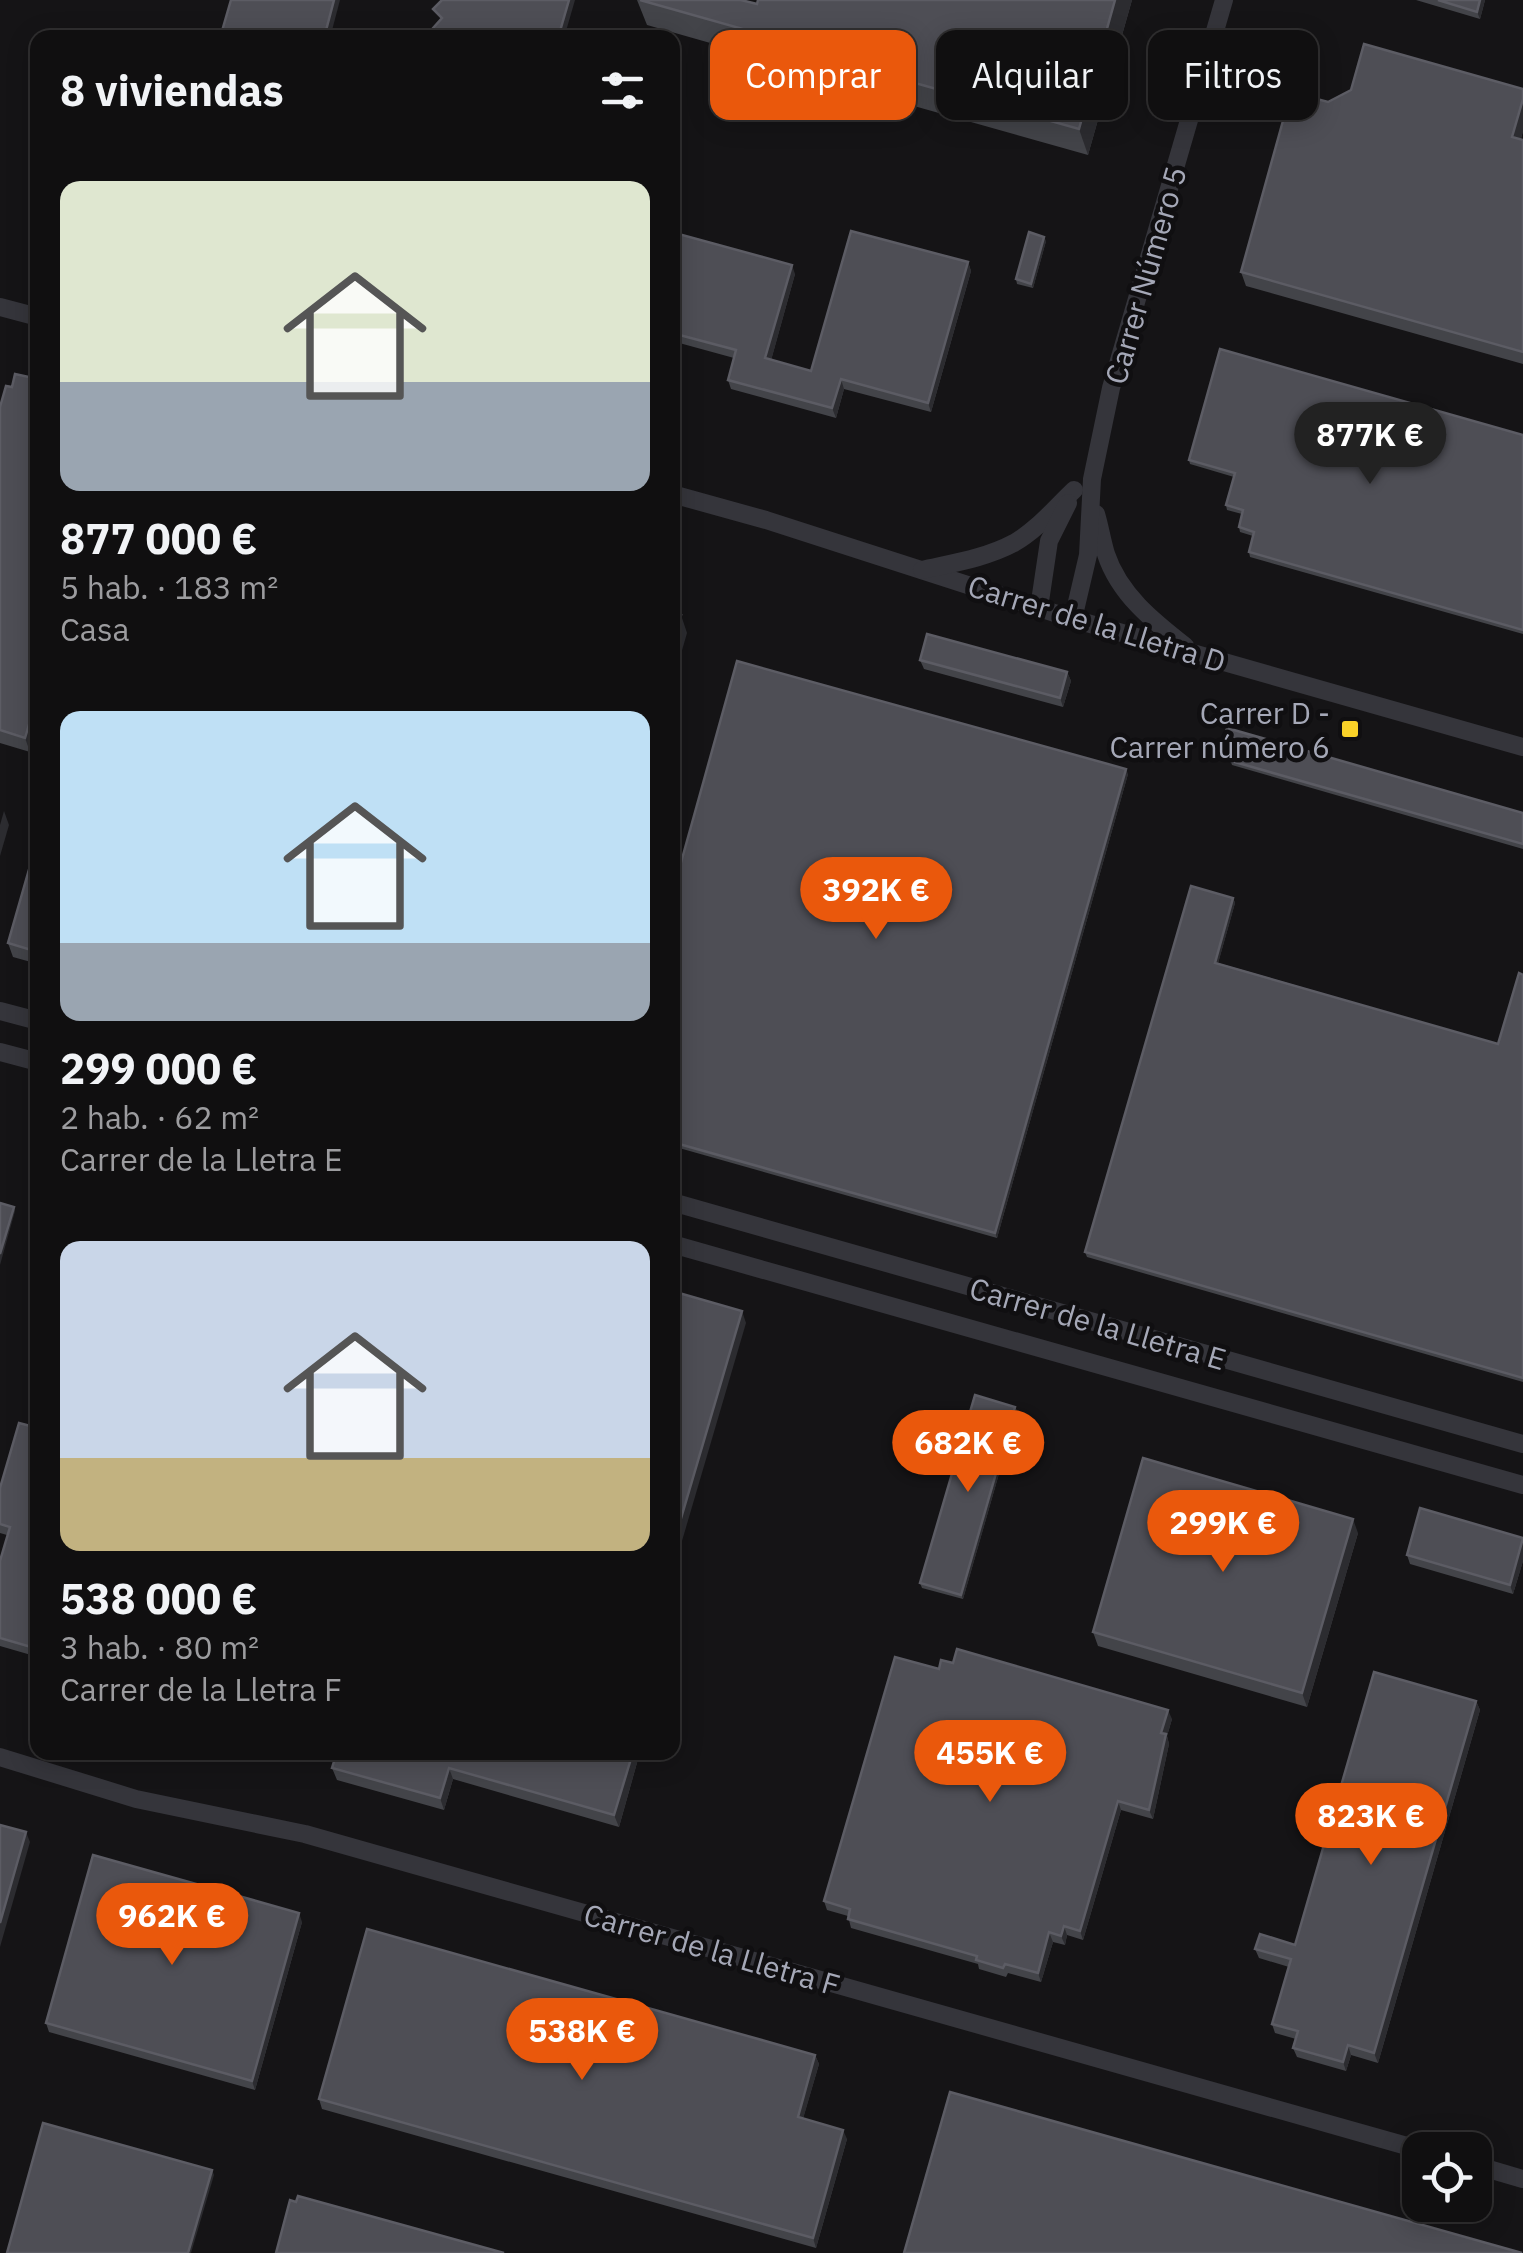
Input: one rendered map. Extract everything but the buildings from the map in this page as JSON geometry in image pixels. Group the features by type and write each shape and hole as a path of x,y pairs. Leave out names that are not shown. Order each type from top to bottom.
{"street":[{"name":"Carrer Número 5","path":"1082,492 1095,460 1111,388 1224,0"},
{"path":"0,307 30,315"},
{"path":"922,570 984,556 1014,543 1082,492"},
{"path":"1038,608 1049,540 1082,492"},
{"path":"1072,619 1088,554 1082,492"},
{"path":"1082,492 1122,586 1148,617 1193,652"},
{"name":"Carrer de la Lletra D","path":"680,496 766,520 1072,619 1523,747"},
{"path":"0,1010 30,1019"},
{"path":"0,1052 30,1060"},
{"name":"Carrer de la Lletra E","path":"680,1204 1523,1444"},
{"name":"Carrer de la Lletra E","path":"680,1246 1523,1485"},
{"name":"Carrer de la Lletra F","path":"0,1757 136,1798 305,1834 1402,2145"},
{"path":"1492,2170 1523,2179"}],"place":[{"name":"Carrer D - Carrer número 6","path":"1350,729"}]}
